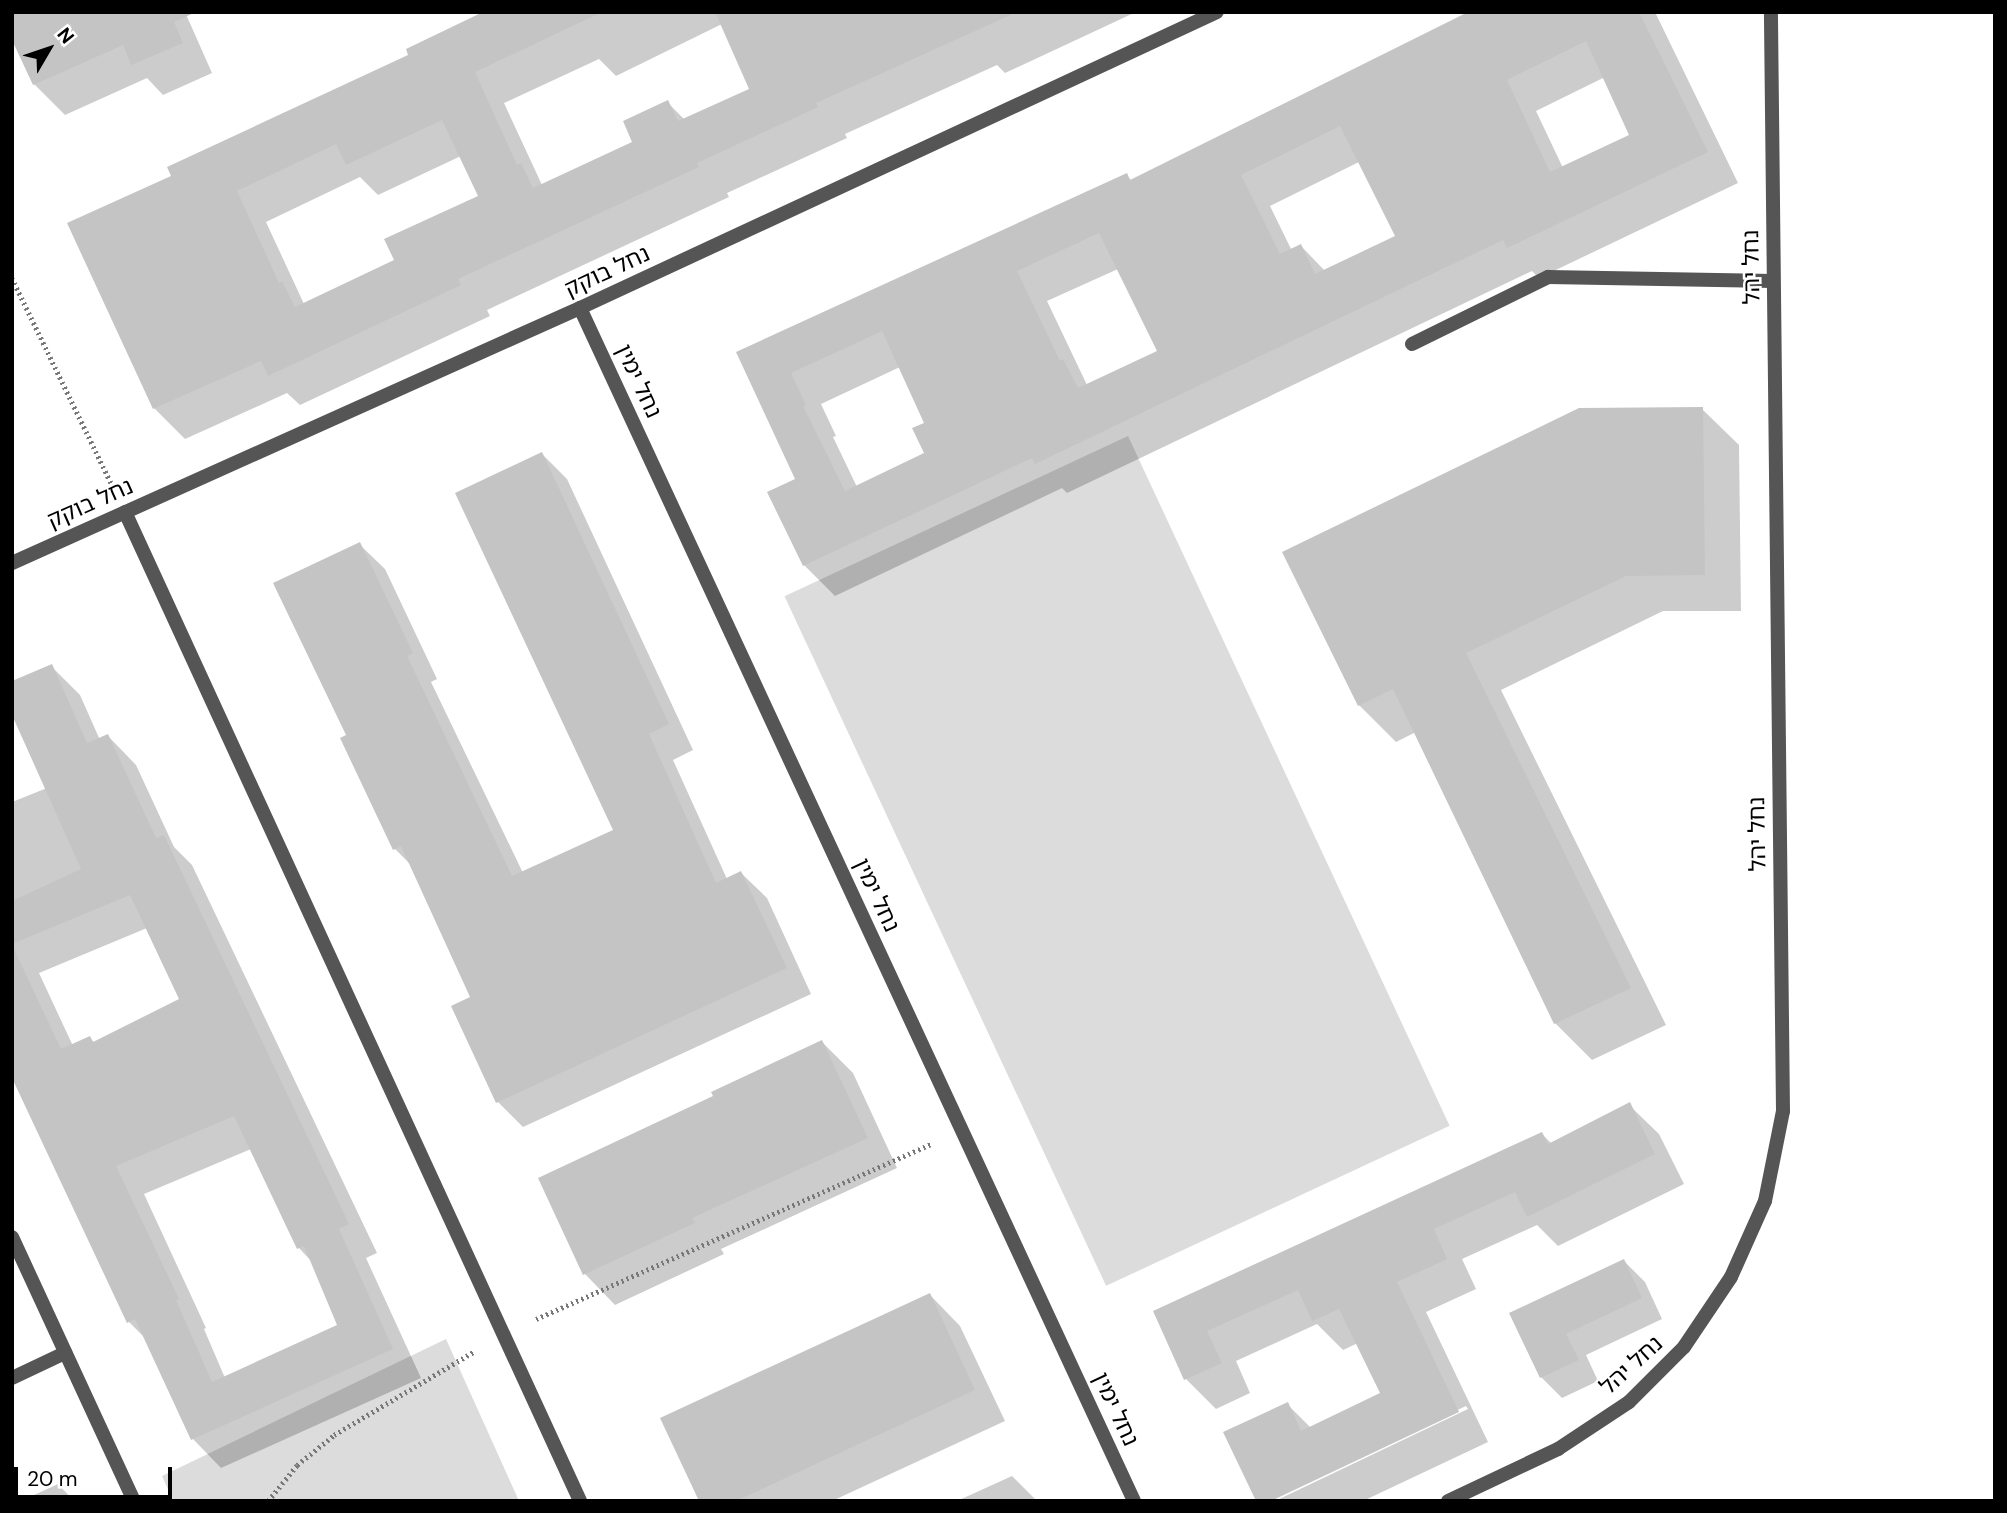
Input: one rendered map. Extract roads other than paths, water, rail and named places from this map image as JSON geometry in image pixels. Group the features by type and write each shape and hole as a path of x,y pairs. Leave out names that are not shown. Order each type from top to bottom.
{"street":[{"name":"נחל בוקק","path":"12,563 580,308 1217,12"},
{"name":"נחל יהל","path":"1448,1501 1558,1448 1629,1402 1692,1335 1731,1277 1765,1201 1783,1111 1771,12"},
{"path":"1412,344 1548,278 1773,281"},
{"name":"נחל ימין","path":"580,308 1134,1501"},
{"path":"125,512 580,1501"},
{"path":"12,1237 134,1501"},
{"path":"12,1378 65,1353"}]}
